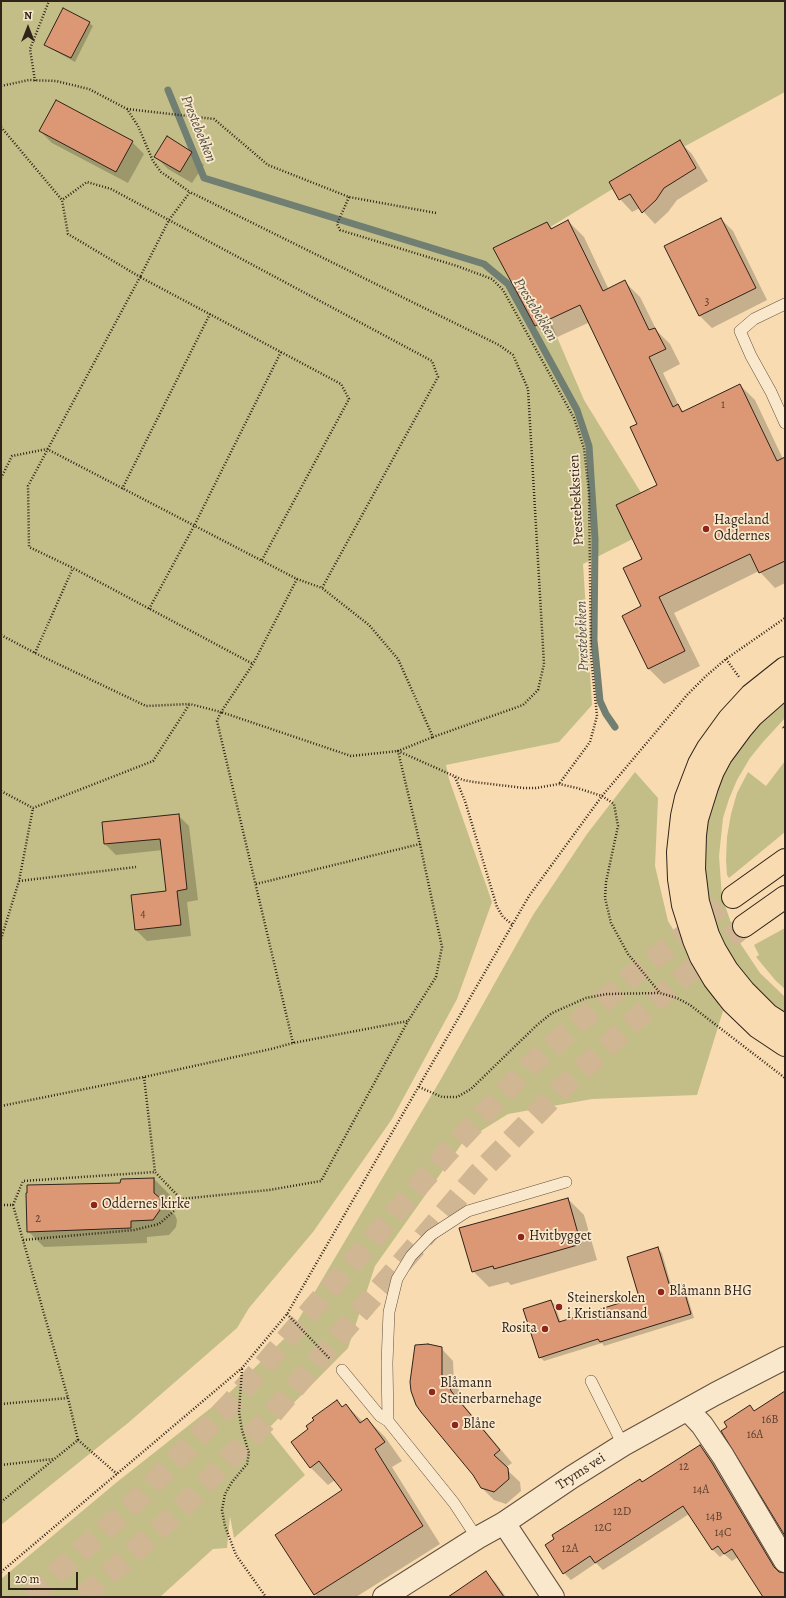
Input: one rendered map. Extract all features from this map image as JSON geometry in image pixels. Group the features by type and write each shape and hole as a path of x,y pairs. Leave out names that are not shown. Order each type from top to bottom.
{"main road":[{"path":"785,668 751,695 729,719 708,748 699,764 686,798 682,816 678,852 679,879 683,905 701,957 714,979 732,1002 758,1027 785,1045"},
{"path":"785,687 752,716 741,729 713,771 697,819 694,869 698,902 708,935 727,970 744,991 768,1015 785,1026"},
{"path":"733,897 785,860"},
{"path":"744,926 785,897"}],"street":[{"name":"Tryms vei","path":"384,1597 477,1538 504,1523 623,1445 715,1394 785,1358"},
{"path":"688,1410 702,1425 723,1456 785,1560"},
{"path":"504,1523 553,1597"}],"lane":[{"path":"785,304 754,319 740,332 785,423"},
{"path":"388,1421 387,1363 389,1312 397,1279 411,1256 431,1235 468,1211 566,1182"},
{"path":"342,1370 380,1416 388,1421 454,1504 477,1538"},
{"path":"591,1381 623,1445"}],"path":[{"path":"35,80 30,49 49,1"},
{"path":"1,86 29,80 56,81 89,89 127,108 214,119 268,165 349,197 436,213"},
{"path":"1,635 35,653 146,706 190,704 221,712 352,756 398,751 523,705 538,690 544,664 528,390 513,355 499,345 190,192 162,172 153,161 138,126 127,108"},
{"path":"1,127 62,200 68,234 140,277 341,384 349,399 262,560"},
{"path":"62,200 87,182 111,189 432,362 438,377 322,588"},
{"path":"190,192 169,220 28,486 29,547 73,568 253,664"},
{"name":"Prestebekkstien","path":"349,197 337,224 340,230 457,266 492,279 503,290 574,418 584,448 589,493 591,656 597,716 590,742 559,784"},
{"path":"122,489 210,314"},
{"path":"149,608 194,526 281,352"},
{"path":"1,478 12,456 47,449 297,579 322,588 368,625 398,659 433,737"},
{"path":"35,653 73,568"},
{"path":"294,1043 217,721 221,712 253,664 297,579"},
{"path":"1,1572 242,1368 287,1314 529,896 602,796 687,694 726,659 785,618"},
{"path":"726,659 742,680"},
{"path":"1,791 32,808 153,762 190,704"},
{"path":"398,751 455,776 474,782 524,788 536,788 559,784 578,788 602,796 614,804 617,812 618,826 606,882 606,898 611,923 628,954 660,993"},
{"path":"181,1199 269,1190 321,1181 408,1021 436,977 442,947 398,751"},
{"path":"455,776 465,801 497,907 503,918 513,924"},
{"path":"1,939 19,881 32,808"},
{"path":"256,884 420,844"},
{"path":"19,881 136,867"},
{"path":"419,1087 442,1097 457,1097 471,1090 537,1024 552,1013 586,998 607,994 660,993 677,998 690,1005 785,1078"},
{"path":"1,1106 144,1077 294,1043 408,1021"},
{"path":"144,1077 155,1172 181,1199"},
{"path":"117,1474 78,1440 68,1398 13,1205 23,1181 155,1172"},
{"path":"23,1240 134,1230 159,1224 174,1211 181,1199"},
{"path":"1,1206 13,1205"},
{"path":"287,1314 342,1370"},
{"path":"242,1368 239,1412 242,1430 249,1452 247,1464 232,1482 225,1494 222,1510 225,1526 236,1555 266,1597"},
{"path":"1,1404 68,1398"},
{"path":"1,1502 78,1440"},
{"path":"1,1465 54,1459"}],"shaded area":[{"path":"1,1 785,1 785,92 665,157 547,229 530,274 584,400 656,517 684,513 583,564 592,705 559,742 446,765 449,779 492,902 457,999 392,1119 313,1232 249,1308 237,1328 128,1423 1,1525"},
{"path":"785,699 785,718 750,758 737,780 729,799 723,818 719,856 722,897 736,937 760,973 785,997 785,1017 744,977 716,928 705,884 704,856 709,812 720,779 733,757 762,721"},
{"path":"785,761 785,832 729,878 727,875 726,860 727,837 737,793 748,772 766,786"},
{"path":"635,772 658,798 655,866 668,921 723,1011 697,1095 592,1099 508,1114 463,1142 375,1266 348,1348 268,1429 305,1475 234,1538 230,1516 227,1548 213,1549 160,1597 1,1597 1,1579 117,1482 226,1396 291,1332 441,1079 533,915 587,834"},
{"path":"785,928 785,989 776,981 756,957 759,955 754,945"}],"building":[{"path":"63,8 90,22 71,58 44,45"},
{"path":"56,100 133,141 116,172 39,131"},
{"path":"167,136 192,152 180,172 154,157"},
{"path":"680,140 696,168 664,188 656,200 642,213 630,194 619,200 609,182"},
{"path":"721,218 756,288 699,316 664,246"},
{"name":"Hageland Oddernes","path":"568,220 603,291 625,280 649,330 655,328 666,349 649,357 673,407 678,404 682,412 740,384 777,461 785,457 785,561 759,573 750,554 659,597 685,651 648,669 622,616 641,606 623,568 642,559 616,505 657,485 630,427 637,424 580,305 535,326 493,248 547,222 551,229"},
{"path":"179,814 187,889 177,891 181,925 135,930 131,895 166,891 160,839 104,844 102,822"},
{"name":"Oddernes kirke","path":"154,1178 154,1193 160,1198 161,1204 160,1210 153,1220 131,1221 131,1228 27,1232 27,1185 120,1183 121,1179"},
{"name":"Hvitbygget","path":"568,1198 581,1244 494,1269 493,1266 472,1272 459,1228"},
{"name":"Blåmann BHG","path":"658,1247 670,1287 682,1284 691,1314 600,1342 598,1339 539,1358 523,1309 551,1300 559,1322 639,1297 627,1257"},
{"name":"Blåne","path":"428,1344 442,1347 442,1377 447,1377 451,1391 500,1450 494,1455 508,1468 509,1479 494,1492 481,1488 473,1475 416,1405 411,1391 410,1382 415,1345"},
{"path":"785,1391 785,1536 721,1431 727,1427 724,1422 750,1405 754,1411"},
{"path":"337,1400 342,1407 346,1404 360,1423 367,1418 385,1442 375,1449 423,1526 314,1595 275,1535 342,1490 319,1461 310,1468 291,1442 308,1429 306,1426 314,1420 312,1418"},
{"path":"700,1445 774,1567 779,1572 785,1573 785,1597 763,1597 732,1549 724,1554 718,1546 712,1550 683,1506 595,1563 590,1556 563,1574 545,1545 554,1539 552,1535 640,1479 642,1482"},
{"path":"486,1571 504,1597 448,1597"}],"waterway":[{"name":"Prestebekken","path":"168,90 204,178 484,264 508,284 577,410 589,446 595,539 594,640 600,701 606,714 615,727"}],"tunnel":[{"path":"30,1597 134,1503 232,1402 445,1155 530,1065 633,975 733,897"},
{"path":"83,1597 176,1514 265,1422 478,1174 563,1087 661,996 744,926"}],"place":[{"name":"Hageland Oddernes","path":"706,529"},
{"name":"Oddernes kirke","path":"94,1205"},
{"name":"Hvitbygget","path":"521,1237"},
{"name":"Blåmann BHG","path":"661,1292"},
{"name":"Steinerskolen i Kristiansand","path":"559,1307"},
{"name":"Rosita","path":"545,1329"},
{"name":"Blåmann Steinerbarnehage","path":"432,1392"},
{"name":"Blåne","path":"455,1425"}]}
